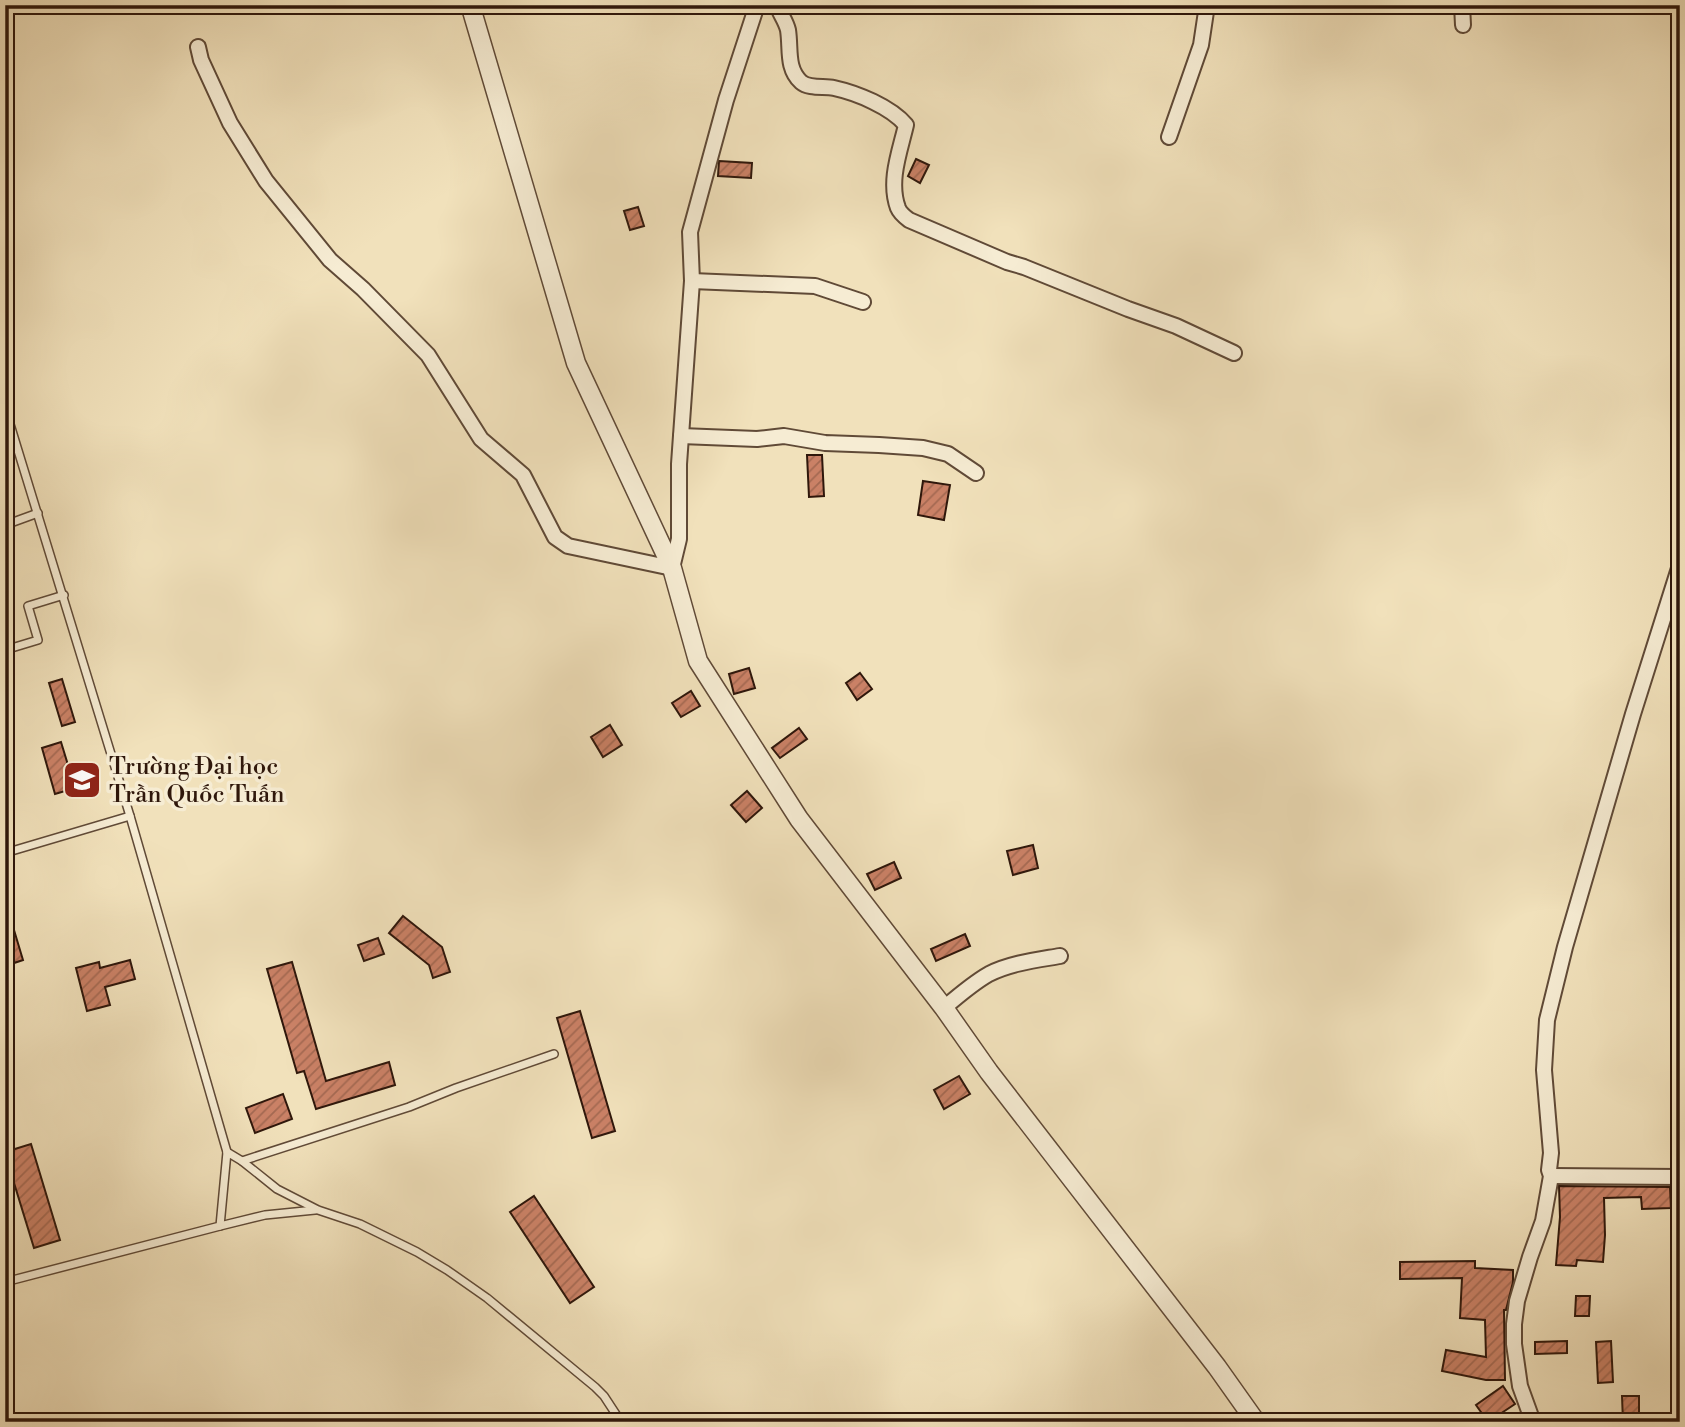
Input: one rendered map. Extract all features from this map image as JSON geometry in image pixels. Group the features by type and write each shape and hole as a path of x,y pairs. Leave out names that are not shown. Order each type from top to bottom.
{"street":[{"path":"468,5 576,363 672,568 698,661 799,819 944,1008 989,1072 1217,1367 1256,1422"},
{"path":"672,568 679,539 681,436 692,281 690,232 726,100 757,5"},
{"path":"776,5 787,28 790,66 801,82 809,86 852,93 897,115 906,125 894,188 898,210 909,220 1007,262 1176,326 1234,353"},
{"path":"1169,136 1201,45 1206,5"},
{"path":"1462,5 1463,25"},
{"path":"198,47 201,61 230,123 265,181 330,260 363,289 428,355 481,439 523,475 555,537 568,546 672,568"},
{"path":"692,281 815,286 863,302"},
{"path":"681,436 757,439 784,436 825,443 923,448 948,454 976,473"},
{"path":"1533,1422 1520,1386 1514,1324 1517,1301 1543,1221 1551,1176 1545,1070 1547,1020 1565,947 1675,597 1680,565"},
{"path":"944,1008 993,972 1060,956"},
{"path":"1551,1176 1680,1177"}],"lane":[{"path":"5,408 130,816 227,1152 220,1226"},
{"path":"5,526 38,513"},
{"path":"5,650 38,640 28,606 64,595"},
{"path":"5,853 130,816"},
{"path":"242,1161 409,1107 554,1054"},
{"path":"227,1152 277,1189 318,1210 360,1224 447,1270 487,1298 595,1387 621,1422"},
{"path":"5,1282 265,1215 318,1210"}],"building":[{"path":"916,159 929,165 920,183 908,176"},
{"path":"719,161 752,163 751,178 718,176"},
{"path":"638,207 644,226 630,230 624,211"},
{"path":"807,455 822,455 824,496 809,497"},
{"path":"923,481 950,485 944,520 918,515"},
{"path":"749,668 755,688 734,694 729,674"},
{"path":"860,673 872,689 857,700 846,683"},
{"path":"62,679 75,722 62,726 49,683"},
{"path":"691,691 700,706 681,717 672,703"},
{"path":"610,725 622,745 603,757 591,737"},
{"path":"799,728 807,739 780,758 772,748"},
{"path":"61,742 75,788 55,794 42,748"},
{"path":"747,791 762,808 746,822 731,805"},
{"path":"1033,845 1038,868 1013,875 1007,851"},
{"path":"894,862 901,878 875,890 867,874"},
{"path":"8,910 23,960 5,966 5,911"},
{"path":"403,916 442,947 450,972 433,978 429,965 389,933"},
{"path":"965,934 970,946 936,961 931,949"},
{"path":"378,938 384,954 364,961 358,945"},
{"path":"130,960 135,979 105,987 110,1005 87,1011 76,968 99,962 100,968"},
{"path":"292,962 326,1081 389,1062 395,1085 316,1109 304,1071 297,1073 267,969"},
{"path":"580,1011 615,1131 592,1138 557,1018"},
{"path":"959,1076 970,1094 944,1109 934,1090"},
{"path":"283,1094 292,1119 255,1133 246,1108"},
{"path":"31,1144 60,1240 34,1248 10,1170 5,1171 5,1152"},
{"path":"1559,1186 1670,1187 1671,1208 1642,1209 1641,1197 1604,1198 1603,1262 1577,1260 1576,1266 1556,1265 1560,1217"},
{"path":"534,1196 594,1287 570,1303 510,1212"},
{"path":"1475,1261 1475,1268 1513,1270 1513,1282 1504,1310 1505,1380 1486,1380 1442,1371 1446,1350 1486,1357 1485,1320 1460,1318 1462,1278 1400,1279 1400,1262"},
{"path":"1576,1296 1590,1296 1589,1316 1575,1316"},
{"path":"1567,1341 1567,1353 1535,1354 1535,1342"},
{"path":"1611,1341 1613,1382 1598,1383 1596,1342"},
{"path":"1503,1386 1515,1404 1488,1422 1476,1405"},
{"path":"1622,1396 1639,1396 1639,1422 1623,1422"}],"place":[{"name":"Trường Đại học Trần Quốc Tuấn","path":"82,780"}]}
